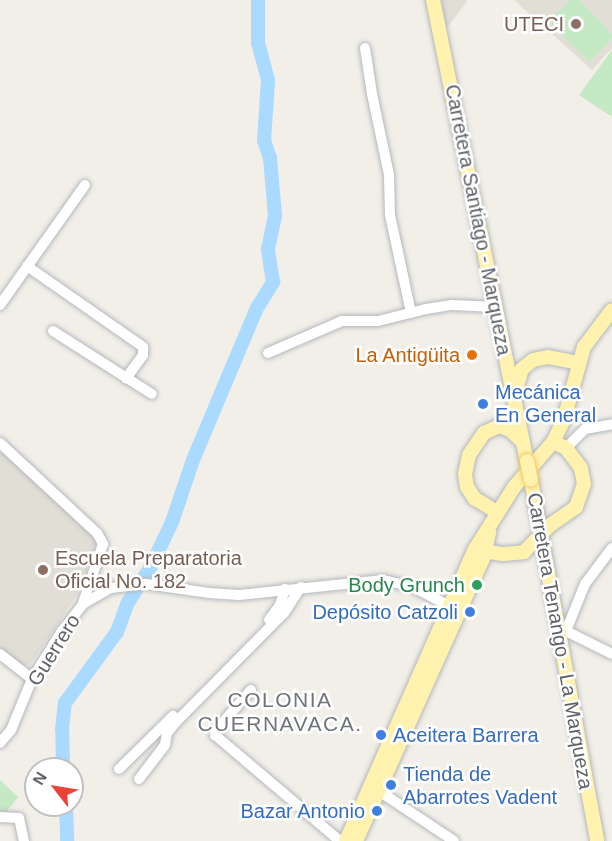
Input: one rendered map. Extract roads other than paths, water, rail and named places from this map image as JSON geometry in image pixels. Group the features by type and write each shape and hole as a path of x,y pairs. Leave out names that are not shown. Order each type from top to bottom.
{"main road":[{"name":"Carretera Santiago - Marqueza","path":"433,0 522,441"},
{"path":"356,841 494,518 518,482 553,442 564,419 584,347 612,310"},
{"path":"580,360 612,322"},
{"path":"514,398 522,369 533,360 548,357 580,360"},
{"path":"494,518 475,499 467,486 465,474 469,455 484,433 499,426 510,430 522,441"},
{"name":"Carretera Tenango - La Marqueza","path":"522,441 536,506 540,538 562,632 597,841"},
{"path":"480,550 503,554 524,552 557,520 576,507 584,484 581,468 566,448 553,442"},
{"path":"536,506 557,520"},
{"path":"346,841 455,609"}],"street":[{"path":"365,48 389,175 390,215 395,249 411,313"},
{"path":"0,305 84,185"},
{"path":"27,266 143,348 143,355 126,378"},
{"path":"268,353 333,323 378,321 452,305 495,307"},
{"path":"53,331 152,394"},
{"path":"566,448 585,429 612,424"},
{"path":"0,443 97,533 103,544 83,604"},
{"path":"612,548 585,584 562,632 612,654"},
{"name":"Guerrero","path":"0,743 14,724 32,679 62,631 83,604 111,588 147,584 239,595 383,580 398,582 455,609"},
{"path":"139,779 165,745 167,733 175,723 284,613 301,587"},
{"path":"119,769 272,617 280,605 285,589"},
{"path":"0,654 32,679"},
{"path":"251,690 218,728 215,735 340,841"},
{"path":"379,791 454,841"},
{"path":"0,817 20,818 24,841"}],"waterway":[{"path":"63,757 62,730 65,703 117,632 127,604 150,568 172,522 193,460 257,308 273,282 268,249 275,216 270,158 264,141 268,80 258,43 258,0"},
{"path":"66,817 67,841"}],"place":[{"name":"UTECI","path":"576,24"},
{"name":"La Antigüita","path":"472,355"},
{"name":"Mecánica En General","path":"483,404"},
{"name":"Escuela Preparatoria Oficial No. 182","path":"43,570"},
{"name":"Body Grunch","path":"477,585"},
{"name":"Depósito Catzoli","path":"470,612"},
{"name":"Aceitera Barrera","path":"381,735"},
{"name":"Tienda de Abarrotes Vadent","path":"391,785"},
{"name":"Bazar Antonio","path":"377,811"}],"district":[{"name":"COLONIA CUERNAVACA.","path":"280,712"}]}
